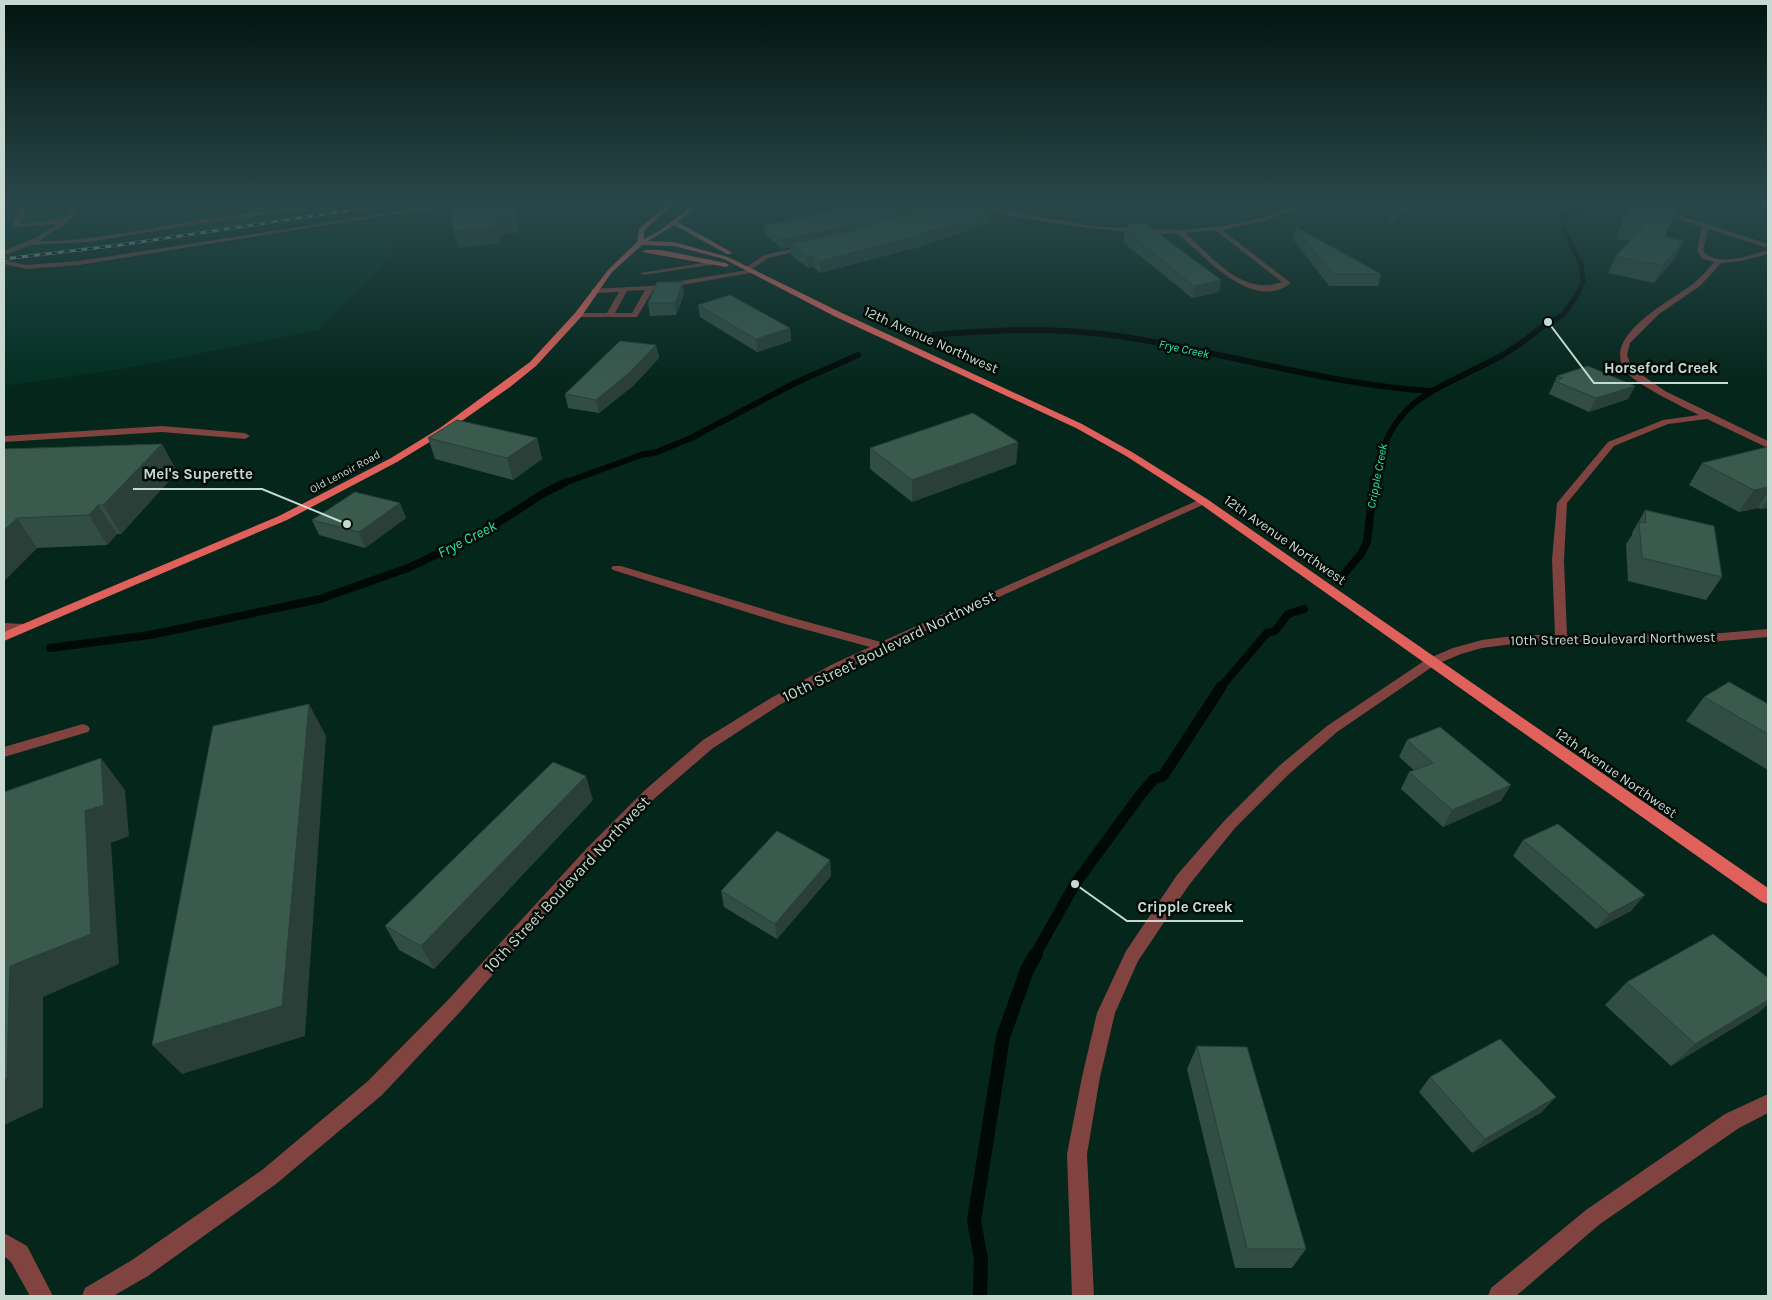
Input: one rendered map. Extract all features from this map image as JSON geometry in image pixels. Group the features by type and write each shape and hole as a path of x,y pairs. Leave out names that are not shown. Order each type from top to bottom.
{"main road":[{"name":"Old Lenoir Road","path":"4,637 266,525 394,460 443,430 507,385 533,364 578,315 594,290 618,264"},
{"name":"12th Avenue Northwest","path":"719,264 752,270"},
{"name":"12th Avenue Northwest","path":"738,264 839,315 1078,426 1136,459 1203,501 1768,897"},
{"name":"12th Avenue Northwest","path":"744,264 752,270"}],"street":[{"path":"11,264 26,267 81,264"},
{"path":"643,273 710,264"},
{"path":"594,290 650,288 752,270 758,264"},
{"path":"1218,264 1249,286 1272,288 1288,283 1263,264"},
{"path":"1716,264 1697,284 1656,312 1626,342 1623,355 1628,369 1643,381 1708,416 1768,445"},
{"path":"578,315 634,314 650,288"},
{"path":"610,315 624,290"},
{"path":"1561,638 1558,560 1562,503 1611,444 1666,422 1708,416"},
{"path":"4,439 162,429 245,436"},
{"name":"10th Street Boulevard Northwest","path":"93,1296 140,1268 269,1176 375,1088 454,1006 592,852 650,794 708,744 776,700 882,646 1203,501"},
{"path":"617,568 789,621 882,646"},
{"path":"4,627 24,628"},
{"name":"10th Street Boulevard Northwest","path":"1083,1296 1077,1154 1091,1077 1106,1013 1132,956 1183,880 1230,824 1284,770 1332,729 1431,662 1457,651 1482,644 1520,639 1710,638 1768,633"},
{"path":"4,752 84,729"},
{"path":"1499,1296 1593,1217 1732,1122 1768,1104"},
{"path":"4,1243 20,1254 42,1296"}],"shaded area":[{"path":"99,264 385,264 318,330 121,369 4,386 4,274 39,273"}],"building":[{"path":"1166,264 1199,264 1221,280 1194,286"},
{"path":"1325,264 1362,264 1381,274 1333,274"},
{"path":"657,282 683,282 675,303 648,303"},
{"path":"730,295 790,328 756,339 698,305"},
{"path":"620,341 656,345 630,372 596,400 565,394"},
{"path":"1588,366 1635,386 1596,398 1555,381 1563,378 1557,376"},
{"path":"973,413 1018,442 912,480 870,448"},
{"path":"457,420 537,438 507,458 428,438"},
{"path":"162,444 103,505 98,505 89,515 17,518 4,530 4,449"},
{"path":"1767,447 1768,487 1754,490 1702,463"},
{"path":"355,492 400,503 359,532 312,520"},
{"path":"1645,510 1714,526 1722,577 1642,558 1639,522 1646,523"},
{"path":"1729,682 1768,704 1768,734 1704,697"},
{"path":"309,704 282,1006 152,1045 213,726"},
{"path":"1440,727 1511,785 1452,810 1409,772 1433,763 1407,740"},
{"path":"101,758 104,805 85,811 91,934 10,966 7,1079 4,1080 4,792"},
{"path":"553,762 586,776 421,946 385,926"},
{"path":"1558,824 1645,895 1609,914 1523,840"},
{"path":"777,831 830,860 775,924 721,891"},
{"path":"1713,934 1768,978 1768,1000 1695,1044 1627,982"},
{"path":"1500,1039 1556,1097 1485,1139 1430,1077"},
{"path":"1197,1046 1247,1047 1306,1249 1247,1249"}],"waterway":[{"path":"1544,325 1563,315 1577,295 1583,282 1581,264"},
{"path":"1374,483 1381,455 1390,433 1402,415 1434,390 1505,353 1546,324"},
{"name":"Frye Creek","path":"934,335 1026,330 1096,333 1158,343 1352,382 1431,391"},
{"name":"Frye Creek","path":"564,483 641,455 657,452 691,438 795,383 858,355"},
{"name":"Cripple Creek","path":"1344,574 1361,554 1367,542 1374,482"},
{"name":"Frye Creek","path":"50,648 150,635 320,599 408,568 480,534 544,493 564,483"},
{"name":"Cripple Creek","path":"1220,688 1267,633 1275,631 1288,614 1304,609"},
{"name":"Cripple Creek","path":"1035,955 1075,884 1141,794 1154,779 1163,776 1221,687"},
{"name":"Cripple Creek","path":"980,1296 981,1259 974,1221 1003,1037 1027,970 1036,954"}],"place":[{"name":"Horseford Creek","path":"1548,322"},
{"name":"Mel's Superette","path":"347,524"},
{"name":"Cripple Creek","path":"1075,884"}]}
